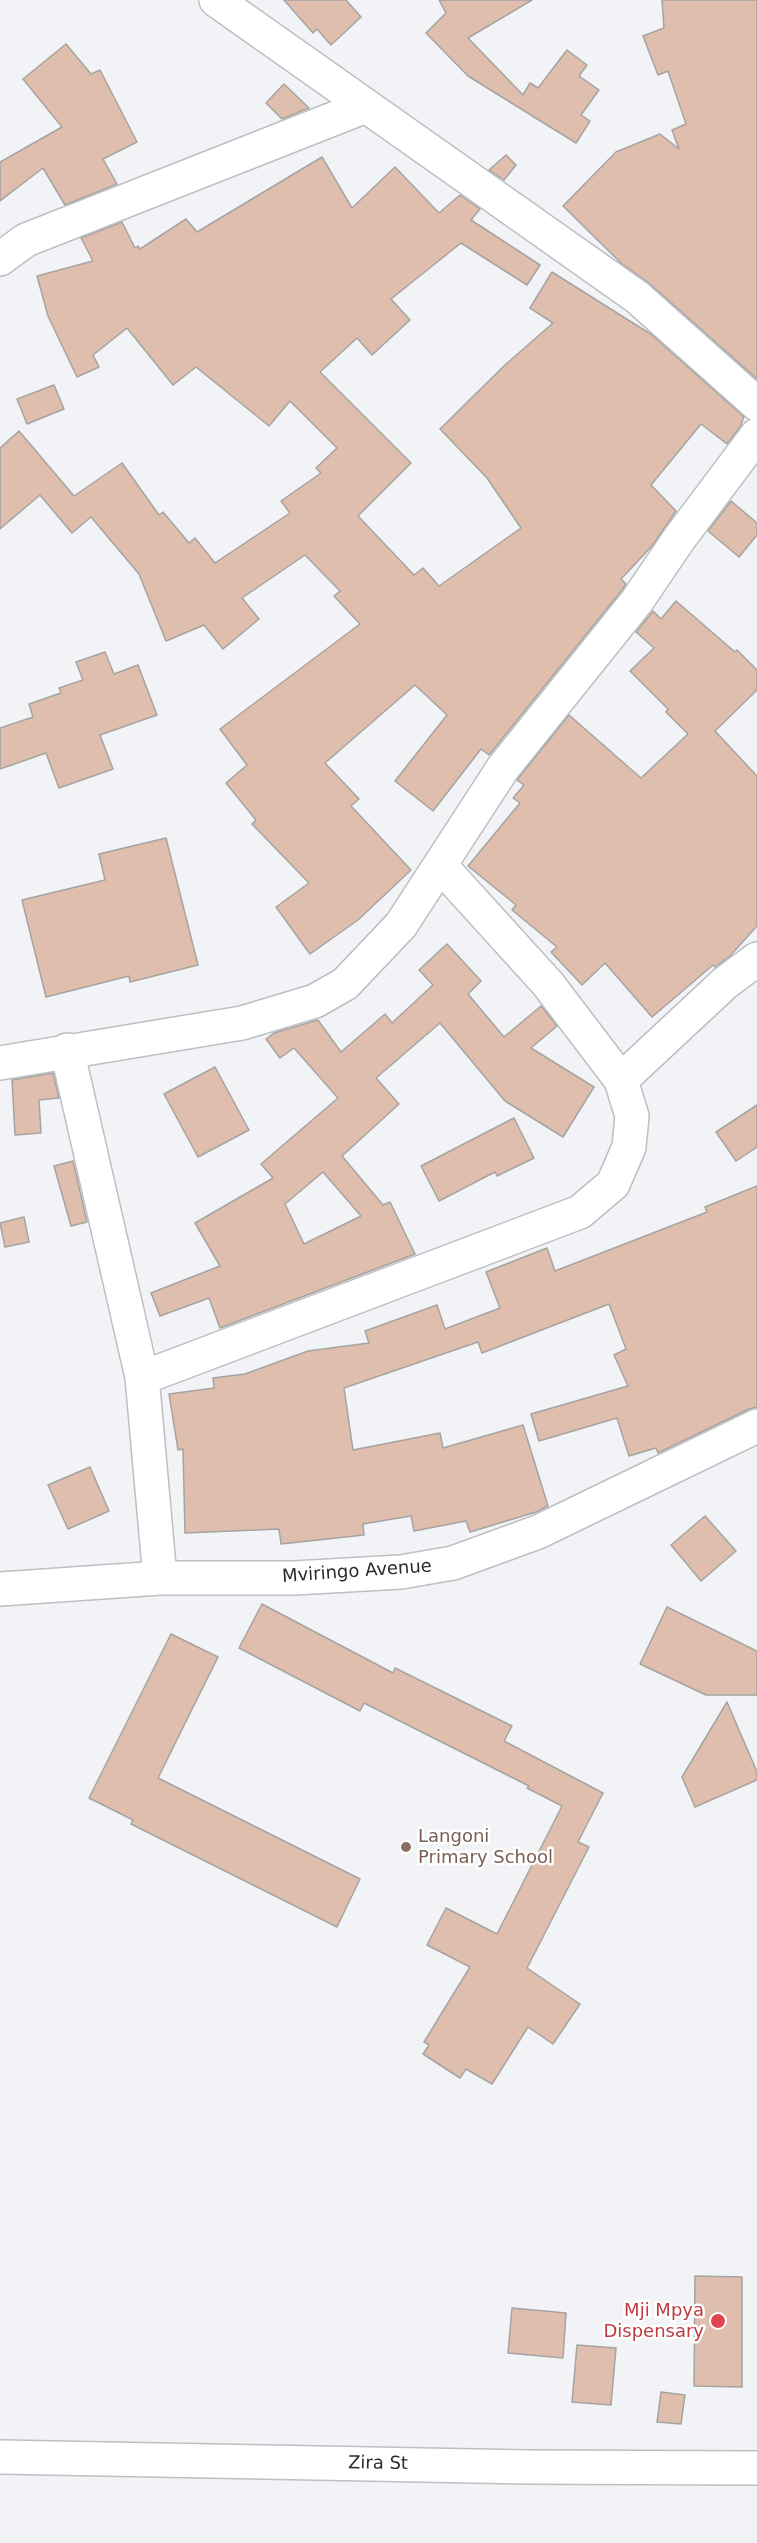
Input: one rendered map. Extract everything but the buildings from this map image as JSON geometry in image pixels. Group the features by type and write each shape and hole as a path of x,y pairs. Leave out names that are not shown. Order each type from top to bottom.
{"street":[{"path":"224,2 366,106 637,297 757,405"},
{"path":"0,259 26,240 366,106"},
{"path":"0,1063 67,1050 242,1023 315,1001 345,984 401,925 503,768 638,600 679,539 757,435"},
{"path":"142,1378 580,1212 612,1184 629,1147 632,1116 621,1080 548,984 440,865"},
{"path":"621,1080 725,983 757,958"},
{"path":"67,1050 142,1378 160,1578"},
{"name":"Mviringo Avenue","path":"0,1589 160,1578 306,1578 401,1572 453,1563 538,1532 757,1426"},
{"name":"Zira St","path":"0,2457 757,2468"}],"place":[{"name":"Langoni Primary School","path":"406,1847"},
{"name":"Mji Mpya Dispensary","path":"718,2321"}]}
